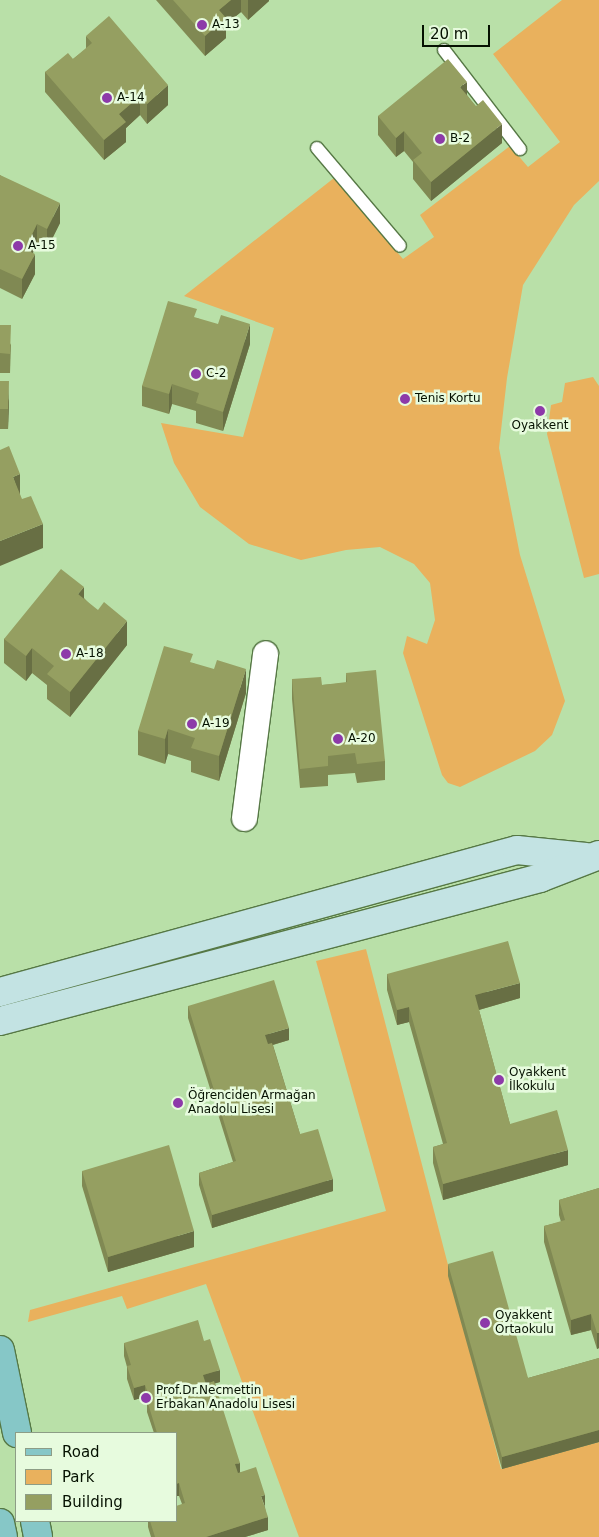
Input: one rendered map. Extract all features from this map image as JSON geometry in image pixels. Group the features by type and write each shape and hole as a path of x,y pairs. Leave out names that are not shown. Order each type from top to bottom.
{"main road":[{"path":"0,1350 17,1432"},
{"path":"35,1522 38,1537"},
{"path":"0,1523 3,1537"}],"street":[{"path":"244,818 265,653"},
{"path":"0,992 516,850 595,856"},
{"path":"0,1022 540,878 595,856"}],"lane":[{"path":"444,50 520,149"},
{"path":"317,148 400,246"}],"green space":[{"path":"562,0 599,0 599,181 574,205 523,285 507,378 499,448 520,555 565,701 552,735 535,751 460,787 448,783 442,775 403,653 407,636 427,644 435,620 430,583 414,564 380,547 346,550 301,560 249,544 200,507 174,463 161,423 243,437 274,328 184,296 334,178 403,259 434,237 420,215 510,146 528,167 560,142 493,54"},
{"path":"593,377 599,386 599,574 584,578 547,434 551,405 562,402 565,383"},
{"path":"366,949 501,1469 599,1442 599,1537 299,1537 206,1284 127,1309 122,1296 28,1322 30,1310 386,1211 316,961"}],"building":[{"path":"173,0 231,0 219,10 226,18 205,36"},
{"name":"A-14","path":"109,16 168,85 147,104 140,96 119,114 126,122 104,140 45,72 68,53 73,59 92,43 86,36"},
{"name":"B-2","path":"448,59 467,82 460,87 476,106 483,100 502,124 431,182 413,160 422,153 404,131 396,138 378,116"},
{"name":"A-15","path":"0,175 60,203 47,229 37,224 25,249 35,254 22,279 0,269"},
{"name":"C-2","path":"168,301 197,309 194,317 218,324 221,315 250,324 223,412 196,403 199,393 172,384 169,394 142,386"},
{"path":"0,325 11,325 10,354 0,353"},
{"path":"0,381 9,381 8,409 0,409"},
{"path":"9,446 20,474 13,477 22,499 31,496 43,524 0,541 0,450"},
{"name":"A-18","path":"61,569 84,587 78,594 98,610 104,602 127,621 70,692 47,674 54,666 32,648 26,656 4,639"},
{"name":"A-19","path":"164,646 193,654 190,662 214,669 217,660 246,669 219,756 191,748 195,738 168,729 165,739 138,731"},
{"name":"A-20","path":"376,670 385,761 357,764 355,753 328,756 328,766 300,769 292,679 321,677 322,685 347,682 346,673"},
{"path":"508,941 520,983 475,995 510,1124 557,1110 568,1150 443,1184 433,1147 447,1143 409,1007 397,1010 387,974"},
{"path":"274,980 289,1028 265,1035 268,1044 272,1043 300,1134 318,1129 333,1179 212,1215 199,1173 236,1161 188,1006"},
{"path":"169,1145 194,1231 108,1257 82,1171"},
{"path":"599,1188 599,1333 597,1333 591,1314 571,1320 544,1226 565,1220 559,1200"},
{"name":"Oyakkent Ortaokulu","path":"493,1251 528,1378 599,1358 599,1430 502,1457 448,1264"},
{"path":"198,1320 204,1341 210,1339 220,1370 203,1375 206,1384 214,1381 240,1463 235,1464 238,1473 256,1467 265,1495 261,1496 268,1517 206,1537 155,1537 150,1522 178,1522 178,1505 185,1503 178,1483 178,1432 157,1432 147,1400 150,1399 145,1385 134,1388 127,1366 131,1365 124,1343"}],"place":[{"name":"A-13","path":"202,25"},
{"name":"A-14","path":"107,98"},
{"name":"B-2","path":"440,139"},
{"name":"A-15","path":"18,246"},
{"name":"C-2","path":"196,374"},
{"name":"Tenis Kortu","path":"405,399"},
{"name":"Oyakkent","path":"540,411"},
{"name":"A-18","path":"66,654"},
{"name":"A-19","path":"192,724"},
{"name":"A-20","path":"338,739"},
{"name":"Oyakkent İlkokulu","path":"499,1080"},
{"name":"Öğrenciden Armağan Anadolu Lisesi","path":"178,1103"},
{"name":"Oyakkent Ortaokulu","path":"485,1323"},
{"name":"Prof.Dr.Necmettin Erbakan Anadolu Lisesi","path":"146,1398"}]}
